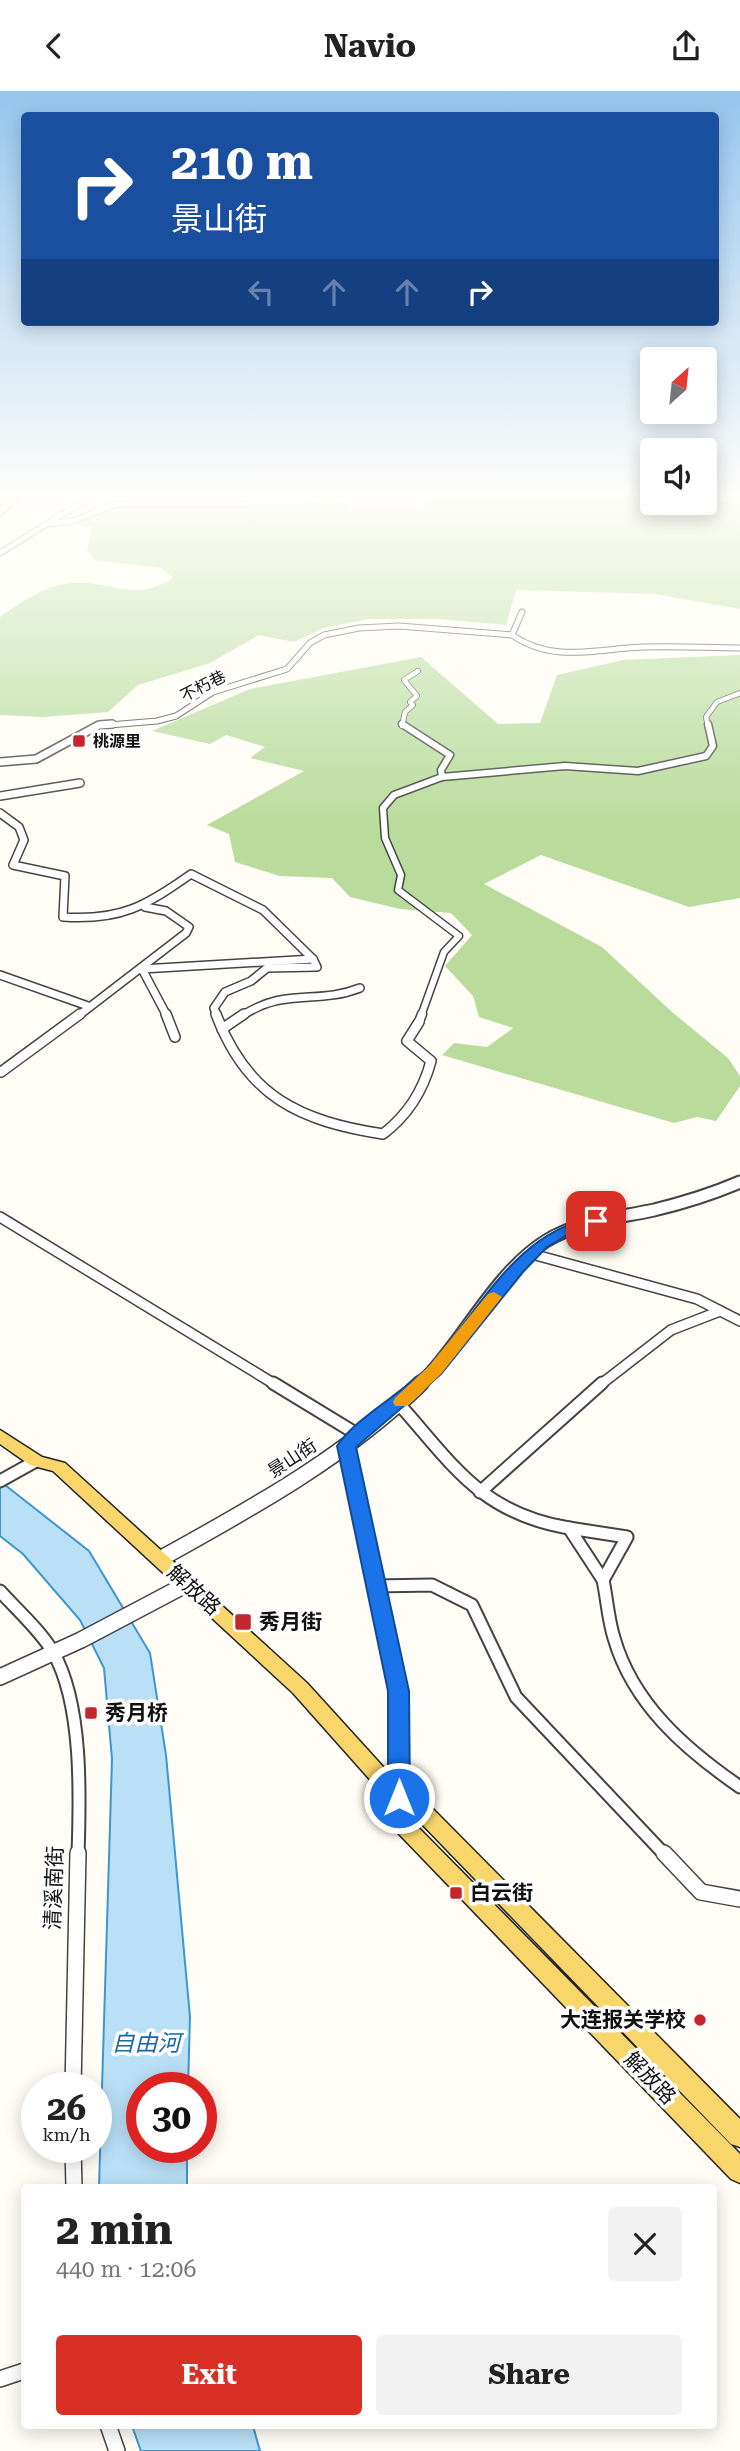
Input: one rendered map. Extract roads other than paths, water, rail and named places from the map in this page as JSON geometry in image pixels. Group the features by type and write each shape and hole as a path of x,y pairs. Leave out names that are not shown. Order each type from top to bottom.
{"main road":[{"name":"解放路","path":"0,1436 36,1461 59,1467 300,1688 399,1798 425,1814 740,2136"},
{"name":"解放路","path":"399,1798 400,1817 406,1828 740,2171"}],"street":[{"path":"522,612 512,635 521,644 542,650 608,654 625,648 740,648"},
{"name":"不朽巷","path":"0,762 37,759 99,725 158,721 176,716 213,692 286,669 310,643 324,635 359,628 399,627 512,635"},
{"path":"418,671 404,680 417,696 410,702 413,705 405,712 402,726 450,755 441,770 442,777"},
{"path":"0,813 19,827 24,840 13,865 65,876 63,917 97,921 145,907 191,874 263,910 313,959 317,967 267,968 251,981 225,992 215,1008 235,1054 278,1101 365,1132 383,1134 405,1115 428,1074 431,1061 407,1041 419,1022 444,952 459,936 450,925 430,915 398,890 401,875 385,838 383,808 394,795 442,777 565,766 638,771 669,762 706,756 713,746 706,717 717,702 740,694"},
{"path":"0,796 80,783"},
{"path":"0,1073 142,969 186,933 189,927 166,911 145,907"},
{"path":"142,969 313,959"},
{"path":"142,969 161,1001 175,1037"},
{"path":"0,975 88,1006"},
{"path":"222,1029 273,999 348,994 360,988"},
{"name":"景山街","path":"160,1559 250,1509 346,1446 399,1404 435,1370 542,1244 573,1226 707,1196 740,1182"},
{"path":"0,1217 360,1436"},
{"path":"532,1254 696,1299 740,1321"},
{"path":"480,1492 557,1425 576,1403 644,1350 671,1330 720,1311"},
{"path":"399,1404 480,1492 506,1510 568,1527 627,1537 603,1580"},
{"path":"346,1446 398,1691 399,1798"},
{"path":"5,1478 36,1461"},
{"path":"568,1527 603,1580 615,1644 633,1682 661,1721 698,1760 740,1787"},
{"path":"0,1677 81,1640 187,1584"},
{"path":"375,1586 432,1585 451,1591 472,1605 516,1697 701,1892 740,1899"},
{"path":"0,1591 53,1652"},
{"name":"清溪南街","path":"53,1652 67,1690 80,1776 73,2072"},
{"path":"74,2163 74,2184"},
{"path":"0,2379 21,2372"},
{"path":"109,2429 117,2451"}],"water":[{"name":"自由河","path":"0,1481 89,1551 150,1653 166,1755 190,2017 188,2072 126,2072 126,2163 187,2163 187,2184 99,2184 100,2163 112,2163 112,2072 102,2072 112,1759 104,1668 80,1620 23,1554 0,1536"},
{"path":"133,2429 254,2429 260,2451 141,2451"}],"place":[{"name":"桃源里","path":"79,741"},
{"name":"秀月街","path":"243,1622"},
{"name":"秀月桥","path":"91,1713"},
{"name":"白云街","path":"456,1893"},
{"name":"大连报关学校","path":"700,2020"}]}
